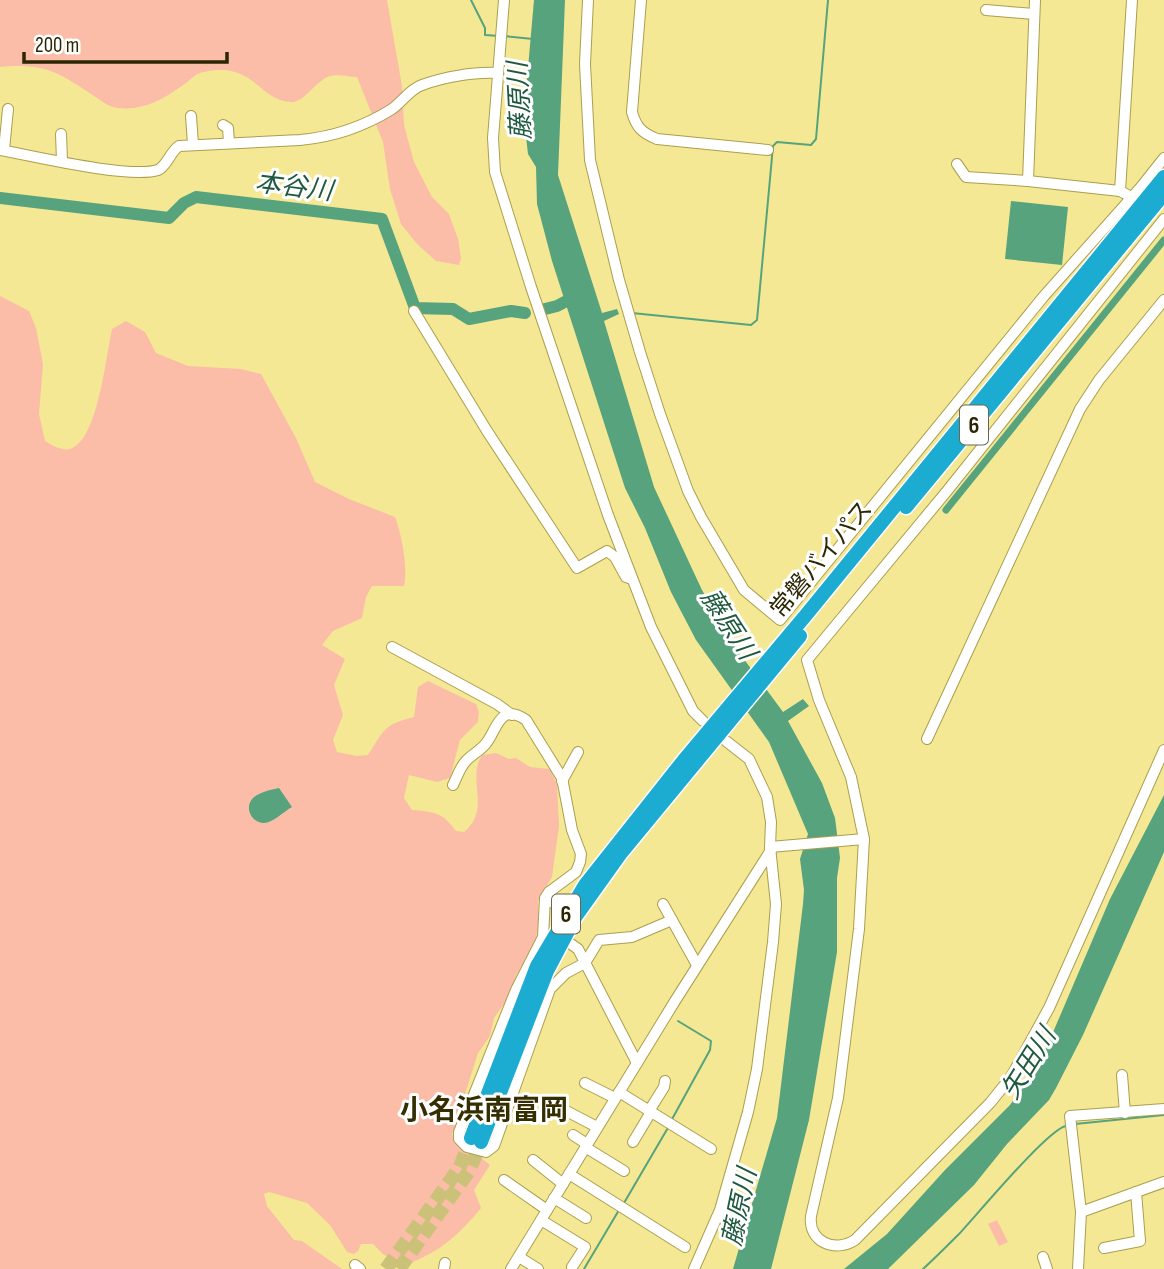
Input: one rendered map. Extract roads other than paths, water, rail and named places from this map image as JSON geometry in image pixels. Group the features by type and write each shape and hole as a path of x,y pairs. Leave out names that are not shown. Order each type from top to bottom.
{"highway":[{"name":"常磐バイパス","path":"781,651 806,615 1137,200 1164,177"},
{"name":"常磐バイパス","path":"562,932 717,729 1164,194"},
{"name":"常磐バイパス","path":"476,1140 547,971 567,912 603,860 717,729"}],"street":[{"path":"504,0 496,73 493,138 495,172 531,287 608,514 651,627 693,711 749,759 764,787 770,807 771,849 776,887 773,943 754,1086 720,1210 694,1269"},
{"path":"588,0 586,78 590,160 619,280 648,377 688,491 701,517 744,590 780,620 1035,306 1137,200 1164,158"},
{"path":"640,0 632,112 636,124 644,134 657,139 768,150"},
{"path":"1028,181 1035,0"},
{"path":"1120,191 1132,0"},
{"path":"986,10 1034,14"},
{"path":"8,109 2,150 62,161 97,162 135,171 158,170 174,148 179,146 319,137 363,125 394,107 422,85 480,72 496,73"},
{"path":"191,116 193,144"},
{"path":"223,125 228,128 229,143"},
{"path":"61,134 62,161"},
{"path":"957,164 966,177 1120,191 1137,200"},
{"path":"1164,219 947,491 807,660 818,700 851,776 864,839 859,929 838,1098 810,1222 820,1241 835,1247 848,1244 860,1236 1004,1087 1049,1008 1164,750"},
{"path":"927,739 1080,409 1164,300"},
{"path":"414,312 487,431 577,568 607,551 615,557 626,578 633,579"},
{"path":"392,648 497,704 512,715 526,720 562,781 572,830 581,857 576,872 545,898 543,937 516,990 459,1132 458,1138 464,1144 486,1152 494,1146 550,989 566,974 585,963 599,940 632,937 672,920"},
{"path":"453,785 463,764 486,744 497,722 512,715"},
{"path":"562,781 578,752"},
{"path":"771,849 864,839"},
{"path":"511,1269 771,849"},
{"path":"549,892 550,901 567,912"},
{"path":"663,904 697,965"},
{"path":"545,912 556,917 562,932 578,948 637,1063"},
{"path":"1122,1075 1125,1113"},
{"path":"633,1142 665,1082"},
{"path":"585,1083 650,1112 711,1149"},
{"path":"551,1102 597,1127"},
{"path":"1078,1269 1081,1212 1070,1116 1164,1109"},
{"path":"573,1135 624,1171"},
{"path":"533,1160 685,1247"},
{"path":"504,1180 547,1210"},
{"path":"1081,1212 1164,1182"},
{"path":"1104,1248 1140,1241 1136,1192"},
{"path":"554,1198 586,1218"},
{"path":"541,1220 585,1247 572,1267"},
{"path":"519,1257 538,1269"},
{"path":"1043,1257 1047,1269"}],"waterway":[{"path":"471,0 485,28 485,35 499,36"},
{"path":"632,313 751,325 757,320 773,146 777,142 811,145 816,139 828,0"},
{"path":"504,36 533,39"},
{"name":"本谷川","path":"0,198 169,218 184,203 196,197 382,219 415,308 453,309 469,319 511,311 525,313"},
{"path":"946,510 1164,240"},
{"name":"本谷川","path":"545,309 576,296"},
{"path":"671,1121 710,1050 711,1041 678,1021"},
{"path":"1075,1124 1164,1115"},
{"path":"624,1203 669,1126"},
{"path":"923,1269 1029,1157 1066,1126"},
{"path":"584,1269 619,1210"}],"tunnel":[{"path":"386,1269 460,1167 471,1138"},
{"path":"399,1269 469,1171 481,1142"}],"district":[{"name":"小名浜南富岡","path":"484,1109"}],"water label":[{"name":"藤原川","path":"519,101"},
{"name":"藤原川","path":"729,624"},
{"name":"矢田川","path":"1028,1063"},
{"name":"藤原川","path":"739,1207"}]}
